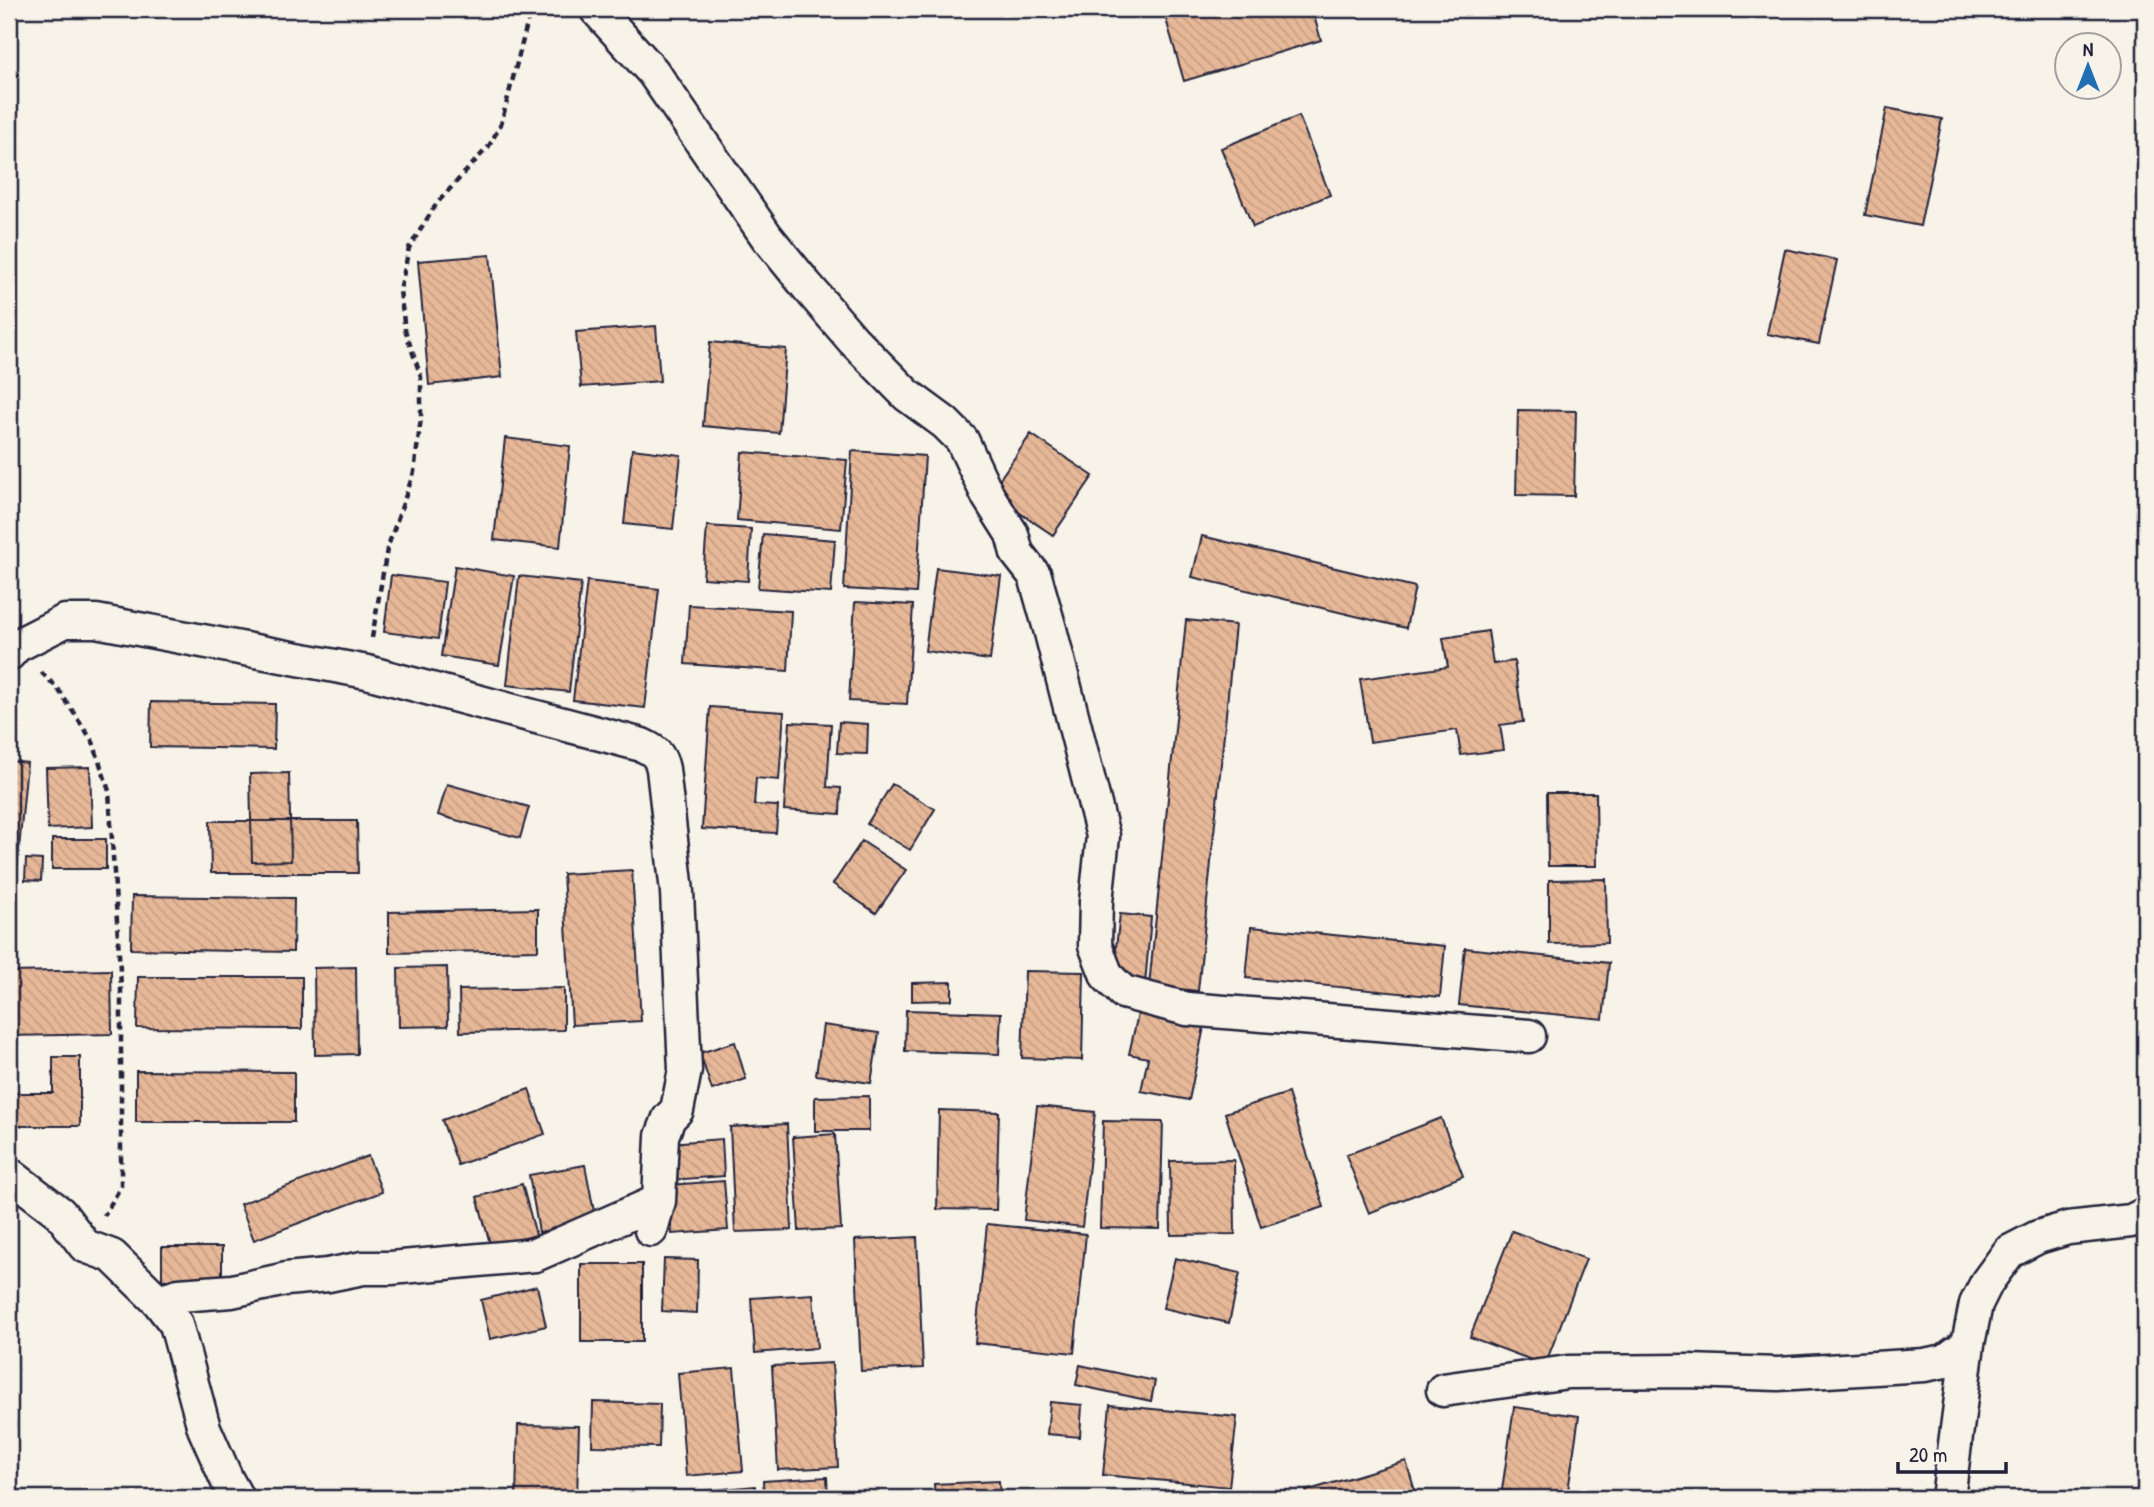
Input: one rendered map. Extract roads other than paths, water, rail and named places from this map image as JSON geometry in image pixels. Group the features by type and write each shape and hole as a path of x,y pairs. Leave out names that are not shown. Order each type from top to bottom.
{"street":[{"path":"596,9 653,72 767,237 806,285 853,340 907,395 945,423 961,440 988,496 1012,534 1017,553 1035,576 1103,836 1096,902 1095,945 1107,976 1123,992 1187,1009 1529,1036"},
{"path":"11,645 65,621 96,621 367,672 642,745 660,757 677,892 685,1070 677,1110 662,1136 655,1216 536,1255 363,1268 286,1279 232,1291 168,1298"},
{"path":"9,1174 60,1213 99,1251 168,1298 204,1428 237,1498"},
{"path":"1948,1498 1968,1344 1976,1304 1987,1282 2010,1252 2038,1237 2068,1228 2131,1220 2145,1214"},
{"path":"1443,1390 1568,1372 1688,1371 1778,1374 1924,1365 1945,1361 1968,1344"}]}
